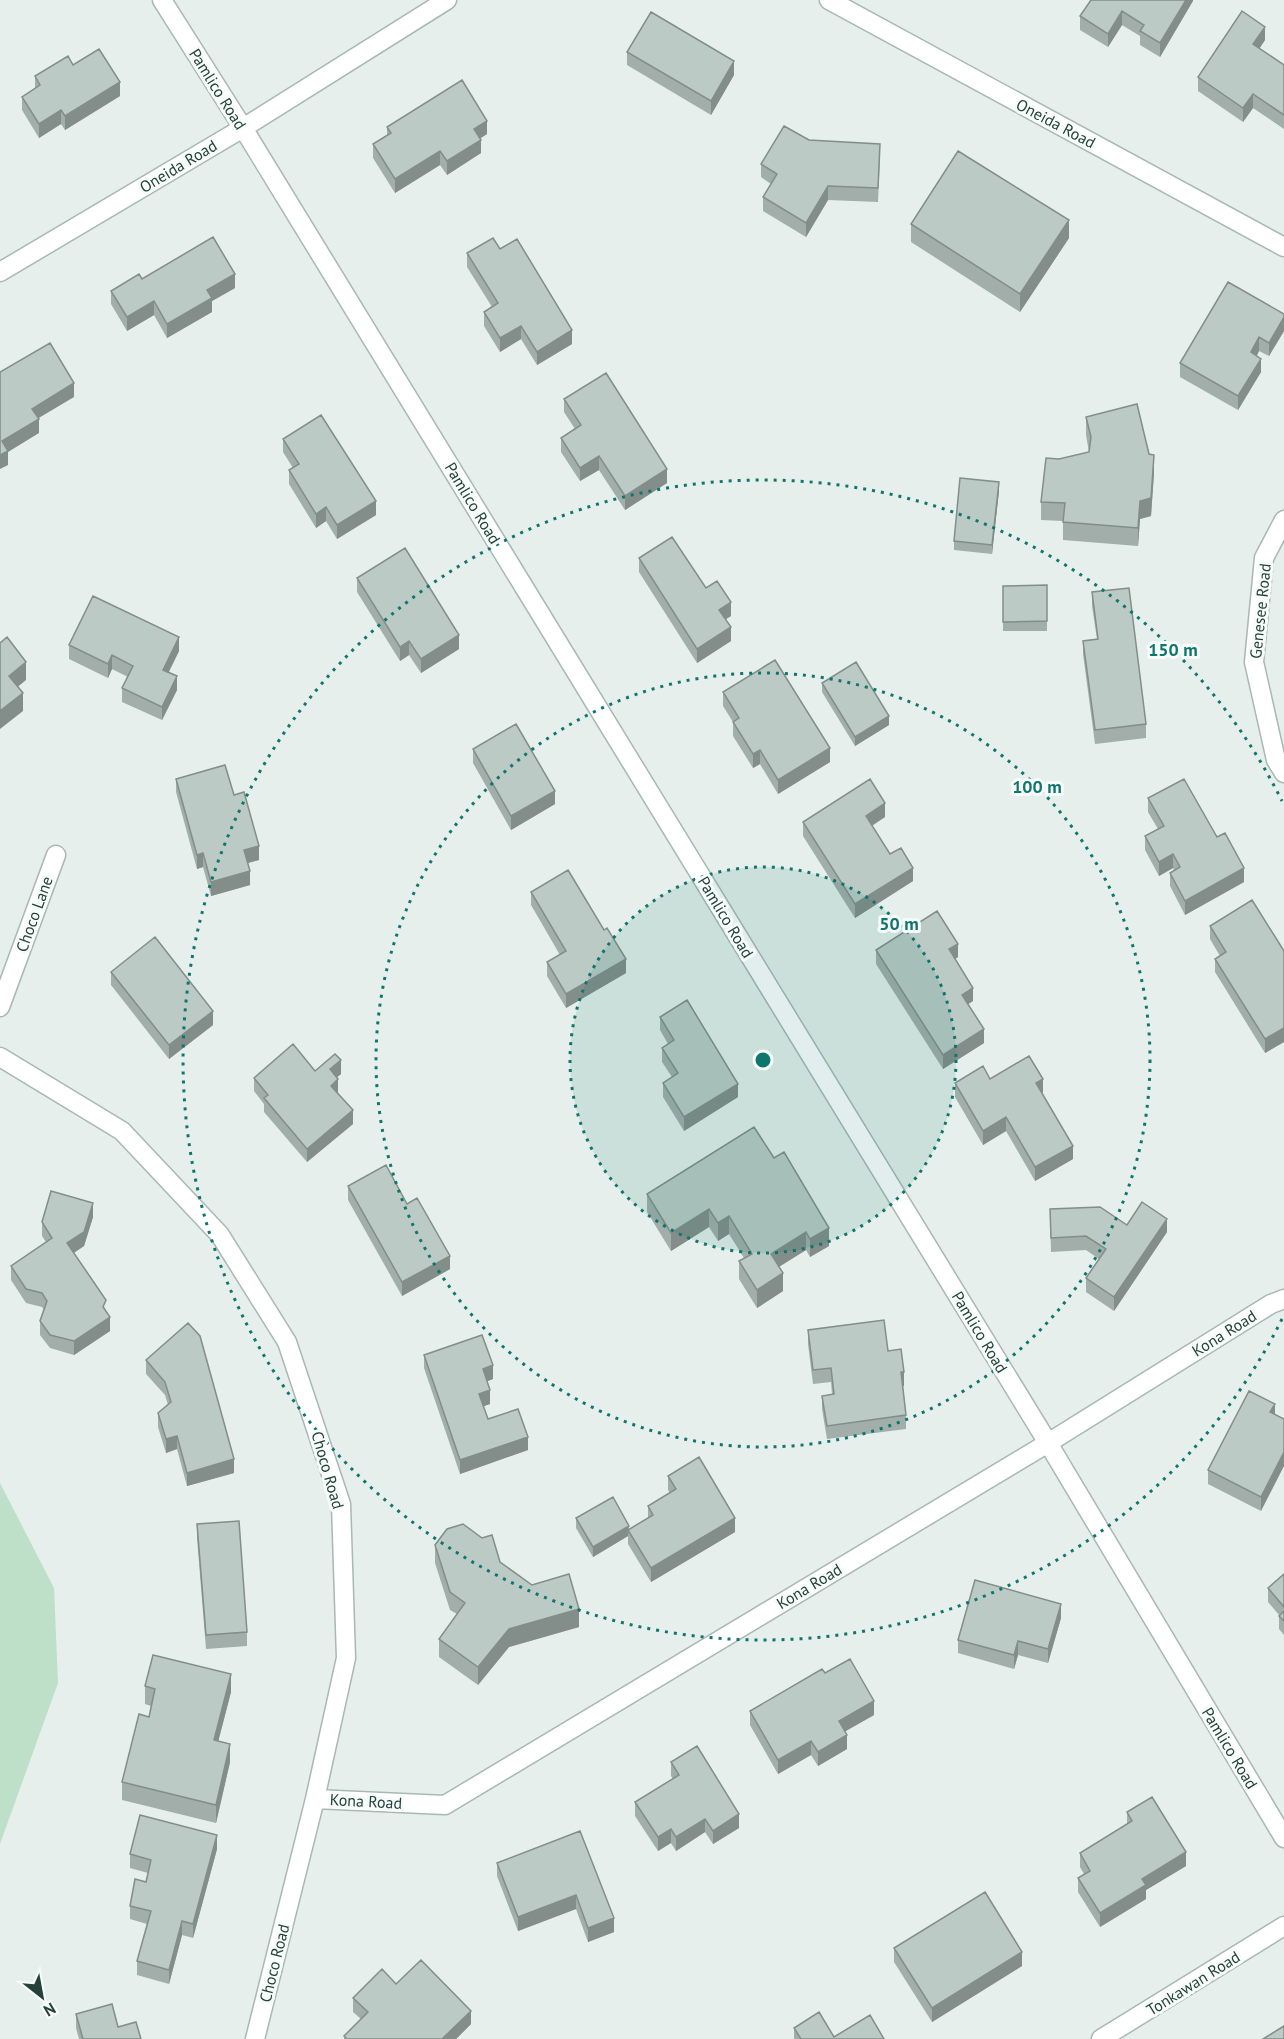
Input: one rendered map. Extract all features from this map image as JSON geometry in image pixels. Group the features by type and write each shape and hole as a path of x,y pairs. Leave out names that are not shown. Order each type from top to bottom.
{"street":[{"name":"Pamlico Road","path":"162,0 243,128 1048,1443 1284,1838"},
{"name":"Oneida Road","path":"0,272 243,128 447,0"},
{"name":"Oneida Road","path":"829,0 1284,247"},
{"name":"Genesee Road","path":"1284,520 1264,558 1254,662 1276,760 1284,773"},
{"name":"Choco Lane","path":"0,1007 56,855"},
{"name":"Choco Road","path":"0,1057 122,1131 220,1235 287,1341 341,1504 346,1658 315,1799 255,2039"},
{"name":"Kona Road","path":"315,1799 445,1805 1048,1443 1271,1304 1284,1299"},
{"name":"Tonkawan Road","path":"1101,2039 1284,1926"}],"green space":[{"path":"0,1483 54,1588 58,1683 0,1844"}],"building":[{"path":"1091,0 1186,0 1160,43 1140,31 1144,25 1122,11 1108,34 1080,16"},
{"path":"1242,11 1265,27 1253,44 1284,65 1284,115 1253,94 1243,108 1198,77"},
{"path":"651,12 734,61 711,101 627,52"},
{"path":"99,49 120,82 65,116 61,110 39,124 22,97 40,85 35,76 68,56 73,65"},
{"path":"462,80 487,121 474,129 481,140 447,161 440,151 395,179 373,144 391,133 387,127"},
{"path":"784,126 809,140 880,144 878,188 828,186 806,223 763,197 777,174 761,164"},
{"path":"958,151 1069,220 1020,294 911,224"},
{"path":"213,237 235,274 207,290 212,298 167,324 154,301 127,317 111,291 139,274 142,279"},
{"path":"493,238 500,249 517,239 572,330 537,352 521,326 500,338 484,312 498,303 467,253"},
{"path":"1228,282 1284,314 1269,343 1259,337 1251,352 1261,359 1238,396 1180,363"},
{"path":"50,343 74,383 32,409 39,419 2,441 8,451 0,455 0,372"},
{"path":"606,373 667,469 625,496 599,456 580,468 561,438 581,425 564,399"},
{"path":"1137,404 1149,454 1154,455 1151,498 1140,501 1138,528 1063,522 1065,503 1041,502 1046,458 1059,459 1089,452 1091,437 1086,417"},
{"path":"321,415 376,501 337,525 326,507 316,514 289,470 299,464 283,439"},
{"path":"960,478 999,482 992,545 954,541"},
{"path":"672,537 706,588 717,581 731,602 719,610 731,627 697,649 639,558"},
{"path":"405,548 459,635 421,659 409,641 400,647 357,578"},
{"path":"1047,585 1047,621 1003,622 1003,586"},
{"path":"1129,588 1146,724 1095,730 1083,641 1098,639 1092,592"},
{"path":"93,596 179,637 163,670 177,676 162,707 122,688 133,666 112,655 108,664 69,645"},
{"path":"7,637 26,662 9,676 23,693 0,711 0,643"},
{"path":"775,660 830,748 778,780 760,750 753,754 733,722 739,718 723,692"},
{"path":"856,662 889,716 855,737 822,683"},
{"path":"516,724 555,791 511,816 473,749"},
{"path":"225,765 234,795 244,792 259,846 244,850 250,871 211,882 203,853 197,855 176,779"},
{"path":"870,779 885,803 866,816 890,854 901,848 913,868 855,904 803,822"},
{"path":"1184,779 1217,837 1225,833 1244,868 1185,901 1170,873 1180,867 1173,854 1159,862 1145,836 1164,826 1148,798"},
{"path":"568,870 604,930 607,928 626,959 566,994 547,962 566,951 531,892"},
{"path":"1252,900 1284,951 1284,1028 1265,1039 1215,959 1226,952 1210,926"},
{"path":"937,911 958,944 949,949 973,988 962,995 984,1029 943,1055 876,950"},
{"path":"155,937 213,1011 169,1045 111,972"},
{"path":"687,1000 738,1084 684,1117 663,1083 678,1073 662,1048 674,1040 660,1017"},
{"path":"293,1044 315,1071 335,1054 341,1060 330,1069 338,1079 331,1086 353,1110 307,1149 264,1098 268,1095 254,1078"},
{"path":"1029,1056 1043,1079 1036,1083 1073,1146 1035,1167 1006,1117 983,1131 955,1083 983,1066 990,1079"},
{"path":"754,1127 774,1158 784,1152 829,1228 810,1239 806,1232 771,1254 783,1273 757,1290 739,1261 752,1254 729,1216 718,1223 709,1209 671,1233 647,1194"},
{"path":"386,1165 407,1204 417,1198 450,1256 402,1282 348,1186"},
{"path":"51,1191 93,1203 84,1232 67,1243 106,1300 103,1307 110,1317 74,1341 50,1335 40,1321 47,1301 42,1293 26,1289 11,1266 52,1238 42,1222"},
{"path":"1142,1202 1167,1219 1114,1297 1086,1278 1106,1249 1086,1236 1051,1238 1050,1209 1100,1207 1127,1225"},
{"path":"884,1320 888,1351 901,1349 906,1415 827,1426 822,1396 834,1394 831,1368 813,1370 808,1330"},
{"path":"188,1323 200,1336 234,1459 187,1473 177,1436 166,1439 158,1413 171,1402 165,1382 146,1360"},
{"path":"482,1335 493,1365 483,1369 490,1390 479,1394 488,1419 518,1409 528,1437 460,1460 424,1355"},
{"path":"1249,1391 1275,1404 1270,1412 1284,1419 1284,1452 1261,1497 1208,1470"},
{"path":"699,1457 735,1518 651,1568 628,1530 653,1515 648,1506 676,1489 668,1476"},
{"path":"613,1497 629,1526 593,1547 576,1518"},
{"path":"239,1521 247,1632 206,1635 197,1524"},
{"path":"463,1524 482,1538 492,1535 500,1562 532,1585 569,1574 579,1609 509,1629 478,1667 439,1639 465,1603 450,1592 435,1545 447,1529"},
{"path":"1284,1574 1284,1607 1268,1588"},
{"path":"975,1580 1061,1604 1048,1649 1018,1641 1014,1655 958,1640"},
{"path":"1284,1611 1284,1621 1279,1616"},
{"path":"153,1655 231,1674 214,1740 230,1744 216,1805 122,1782 139,1714 149,1717 155,1689 145,1686"},
{"path":"850,1659 874,1701 839,1721 847,1735 818,1752 811,1741 778,1760 750,1711 822,1669 825,1673"},
{"path":"697,1746 739,1814 713,1831 705,1819 676,1837 671,1829 658,1837 635,1802 679,1775 671,1762"},
{"path":"1152,1797 1186,1852 1142,1879 1146,1885 1100,1913 1078,1878 1090,1871 1080,1853 1132,1821 1127,1812"},
{"path":"140,1815 217,1835 193,1924 182,1921 169,1970 137,1961 151,1911 130,1906 135,1879 146,1882 151,1860 130,1854"},
{"path":"580,1831 614,1918 588,1928 576,1895 518,1917 497,1863"},
{"path":"985,1892 1022,1952 932,2008 894,1948"},
{"path":"421,1960 471,2011 442,2039 347,2039 344,2036 368,2012 353,1998 382,1969 396,1984"},
{"path":"112,2004 118,2027 136,2022 141,2039 83,2039 76,2014"},
{"path":"819,2012 834,2037 870,2015 884,2039 801,2039 794,2028"},
{"path":"1284,2026 1284,2039 1263,2039"}]}
